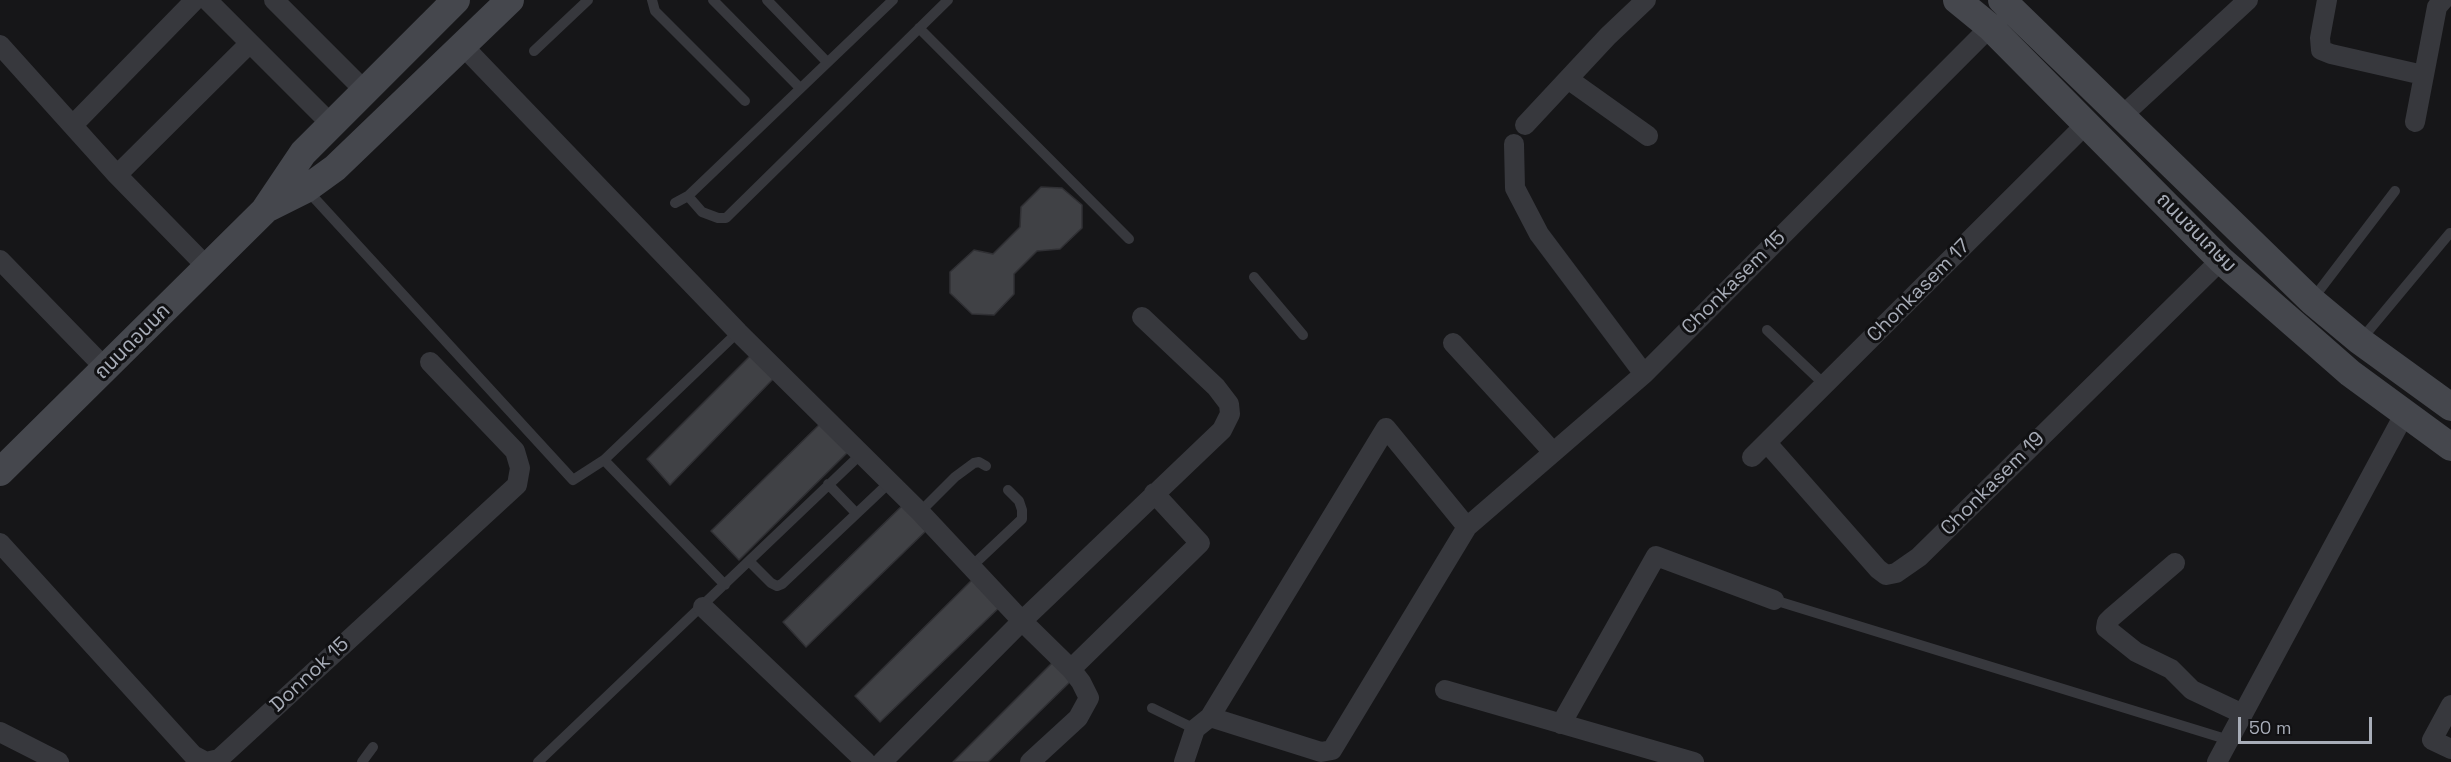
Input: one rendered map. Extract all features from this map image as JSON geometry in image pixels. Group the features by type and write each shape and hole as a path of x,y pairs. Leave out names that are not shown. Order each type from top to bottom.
{"main road":[{"name":"ถนนดอนนก","path":"0,472 264,211 303,153 456,0"},
{"name":"ถนนดอนนก","path":"264,211 306,189 335,168 510,0"},
{"name":"ถนนชนเกษม","path":"1957,0 1990,27 2222,260 2350,373 2451,447"},
{"name":"ถนนชนเกษม","path":"2002,0 2312,301 2360,341 2451,407"}],"street":[{"path":"73,125 195,0"},
{"path":"207,0 332,125"},
{"path":"274,0 364,91"},
{"path":"1525,125 1646,0"},
{"path":"2122,116 2248,0"},
{"path":"2327,0 2320,38 2321,50 2423,75"},
{"path":"2415,122 2437,7 2443,0"},
{"name":"Chonkasem 15","path":"1203,723 1321,752 1332,750 1467,527 1644,374 1990,27"},
{"path":"117,175 250,43"},
{"path":"0,45 117,175 207,267"},
{"path":"463,46 738,332 920,512 1022,621 1071,669 1089,698 1078,718 1030,762"},
{"path":"1568,79 1648,136"},
{"name":"Chonkasem 17","path":"1752,457 2086,124"},
{"path":"1514,144 1515,188 1539,234 1644,374"},
{"path":"0,260 106,369"},
{"name":"Chonkasem 19","path":"1767,442 1878,569 1886,575 1896,573 1919,557 2222,260"},
{"path":"882,762 1022,621 1222,430 1230,414 1229,405 1216,387 1142,317"},
{"path":"1453,343 1553,452"},
{"name":"Donnok 15","path":"0,543 193,755 206,762 219,759 517,485 520,468 514,452 430,362"},
{"path":"2217,762 2405,413"},
{"path":"1184,762 1203,723 1386,428 1467,527"},
{"path":"1071,669 1200,543 1154,493"},
{"path":"1561,724 1656,556 1774,600"},
{"path":"2175,562 2112,617 2107,622 2106,628 2136,652 2171,669 2192,690 2243,714"},
{"path":"703,607 866,762"},
{"path":"1445,690 1694,762"},
{"path":"2451,705 2433,740 2451,749"},
{"path":"0,732 59,762"}],"lane":[{"path":"534,51 588,0"},
{"path":"652,0 654,11 745,102"},
{"path":"713,0 800,88"},
{"path":"767,0 827,62"},
{"path":"675,203 688,196 893,0"},
{"path":"688,196 702,212 718,218 726,218 948,0"},
{"path":"919,28 1129,239"},
{"path":"306,189 573,480 604,460 738,332"},
{"path":"2312,301 2395,190"},
{"path":"2360,341 2450,233"},
{"path":"1254,277 1304,335"},
{"path":"1767,330 1825,385"},
{"path":"538,762 860,455"},
{"path":"604,460 725,585"},
{"path":"920,512 974,463 979,462 986,466"},
{"path":"750,562 771,583 777,586 782,584 890,482"},
{"path":"828,484 856,513"},
{"path":"971,567 1022,519 1019,501 1008,490"},
{"path":"1774,600 2229,740"},
{"path":"1152,708 1203,723"},
{"path":"362,762 373,747"}],"building":[{"path":"1041,187 1062,188 1082,205 1082,228 1060,249 1037,251 1014,274 1014,294 994,315 972,314 950,293 950,272 974,250 993,254 1020,227 1021,207"},
{"path":"751,355 774,378 670,485 647,459"},
{"path":"825,419 853,447 739,560 711,531"},
{"path":"908,500 932,525 806,647 783,622"},
{"path":"978,574 1005,602 880,722 855,696"},
{"path":"1058,657 1076,676 988,762 953,762"}]}
